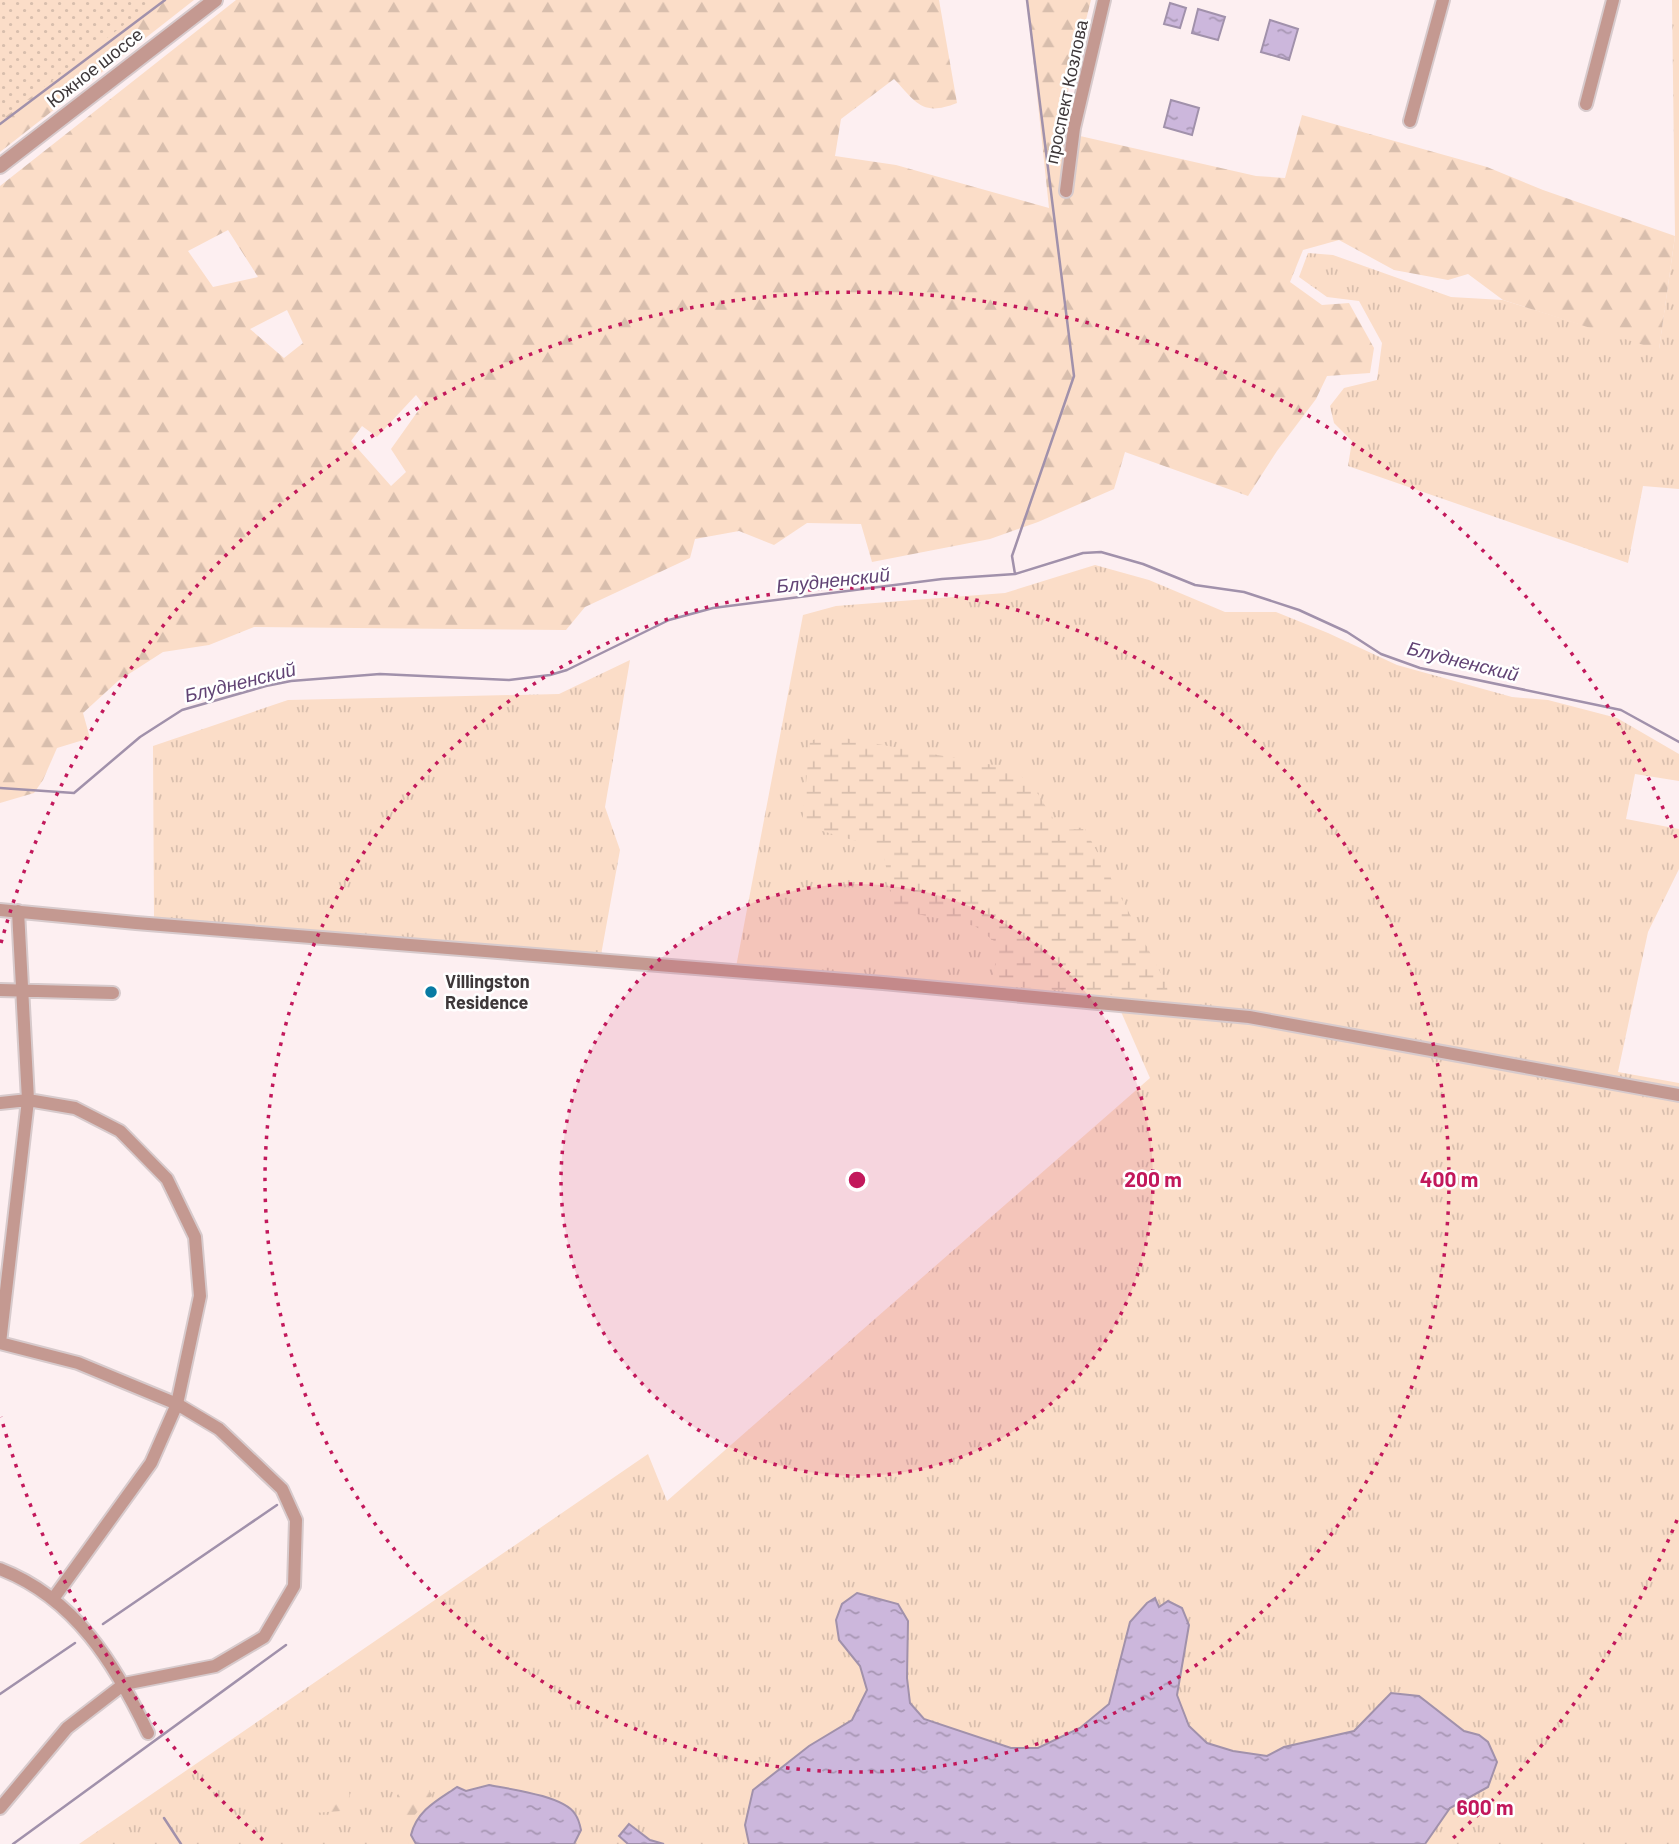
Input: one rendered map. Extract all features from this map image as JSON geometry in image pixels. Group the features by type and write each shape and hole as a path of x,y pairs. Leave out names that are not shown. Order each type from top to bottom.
{"street":[{"name":"Южное шоссе","path":"0,166 215,0"},
{"name":"проспект Козлова","path":"1066,191 1074,128 1104,0"},
{"path":"1410,121 1443,0"},
{"path":"1586,104 1613,0"},
{"path":"0,909 136,923 894,984 1249,1017 1679,1095"},
{"path":"0,1808 67,1728 124,1684 215,1667 264,1636 294,1586 296,1521 282,1489 219,1429 177,1404 78,1363 0,1343 28,1100 18,911"},
{"path":"0,990 113,993"},
{"path":"0,1103 28,1100 75,1108 120,1131 167,1179 195,1237 200,1296 177,1404 151,1463 53,1599"},
{"path":"0,1569 21,1577 53,1599 97,1645 124,1684 148,1733"}],"green space":[{"path":"0,0 194,0 0,152"},
{"path":"0,0 156,0 0,121"},
{"path":"236,0 939,0 957,103 927,108 914,100 894,79 841,119 835,156 896,165 1049,208 1027,0 1091,0 1058,131 1256,176 1285,178 1302,115 1487,167 1543,190 1675,236 1659,350 1503,300 1468,274 1448,280 1394,270 1339,240 1303,250 1290,282 1322,305 1349,303 1374,348 1370,373 1327,376 1316,399 1248,496 1125,452 1114,489 1038,522 990,539 872,562 861,524 807,523 774,545 739,531 695,539 690,558 585,607 566,630 254,627 209,645 163,652 118,681 83,713 90,738 57,748 34,793 0,803 0,186","holes":["228,230 258,277 213,287 188,251","287,310 303,343 284,358 250,329","416,395 423,404 391,449 406,472 391,486 351,441 362,426 377,437"]},
{"path":"1672,0 1679,0 1679,489 1643,486 1628,563 1348,466 1352,441 1334,423 1330,406 1344,388 1377,380 1382,343 1359,301 1327,297 1299,277 1308,253 1333,255 1451,297 1503,300 1659,349 1675,236"},
{"path":"1095,565 1149,580 1225,612 1276,612 1397,665 1512,697 1548,700 1617,718 1679,754 1679,781 1635,774 1626,819 1679,829 1679,869 1648,932 1618,1072 1679,1083 1679,1844 79,1844 648,1454 667,1501 1150,1078 1115,998 736,967 803,615 836,606 1005,593"},
{"path":"630,660 605,807 620,850 601,955 154,919 153,746 288,700 559,694"},
{"path":"828,735 1015,769 1038,794 1060,830 1085,829 1167,985 1168,999 991,985 999,945 975,926 893,909 883,849 802,825 810,741"},
{"path":"423,1780 432,1795 407,1824 409,1844 403,1844 397,1795"},
{"path":"341,1786 349,1791 351,1807 341,1811 313,1813 330,1788"}],"water":[{"path":"1170,3 1186,8 1180,28 1164,24"},
{"path":"1198,9 1225,17 1218,40 1192,33"},
{"path":"1270,20 1298,29 1289,60 1261,52"},
{"path":"1171,100 1199,108 1192,135 1164,127"},
{"path":"857,1593 898,1604 908,1621 907,1678 910,1703 924,1719 1011,1748 1038,1748 1080,1728 1109,1704 1130,1622 1155,1598 1159,1607 1168,1601 1182,1608 1189,1625 1177,1695 1189,1726 1207,1743 1233,1751 1267,1756 1284,1747 1354,1731 1391,1693 1419,1696 1464,1731 1479,1735 1488,1742 1497,1762 1488,1787 1450,1808 1425,1844 749,1844 745,1825 753,1790 809,1746 852,1720 867,1690 860,1666 839,1640 836,1620 842,1604"},
{"path":"489,1785 536,1794 569,1808 576,1816 581,1830 574,1844 416,1844 411,1835 414,1826 429,1807 457,1787 466,1791"},
{"path":"629,1824 650,1840 664,1844 628,1844 619,1836"}],"waterway":[{"path":"0,124 165,0"},
{"path":"1015,574 1012,556 1074,376 1027,0"},
{"name":"Блудненский","path":"0,788 74,793 140,737 182,710 266,686 291,681 380,674 509,680 550,675 567,670 669,620 713,608 942,579 1015,574 1083,553 1101,552 1143,564 1195,585 1244,592 1299,610 1347,632 1381,654 1420,668 1621,710 1679,742"},
{"path":"103,1624 277,1505"},
{"path":"0,1694 75,1643"},
{"path":"13,1844 286,1645"},
{"path":"164,1818 181,1844"}],"place":[{"name":"Villingston Residence","path":"431,992"}]}
